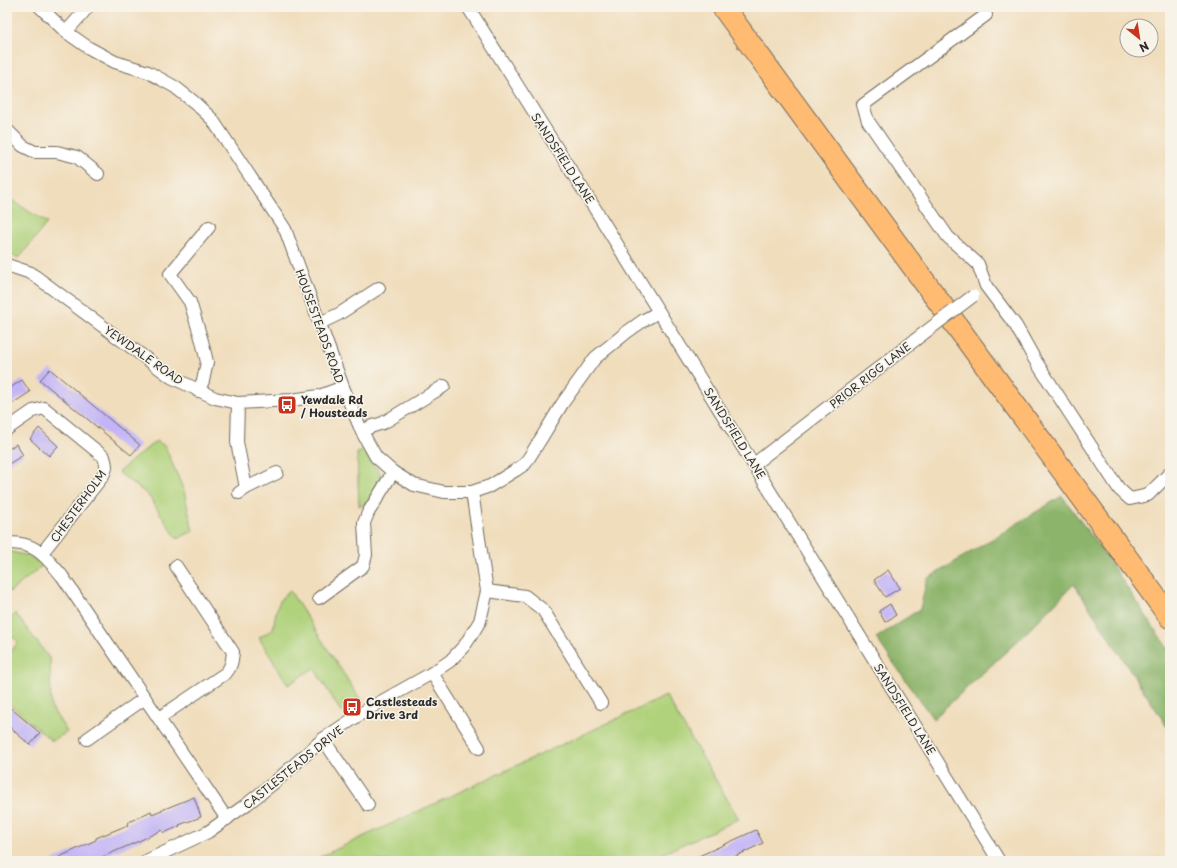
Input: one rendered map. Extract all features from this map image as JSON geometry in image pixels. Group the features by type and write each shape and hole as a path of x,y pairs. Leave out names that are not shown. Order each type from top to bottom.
{"highway":[{"path":"723,7 1170,617"}],"street":[{"name":"HOUSESTEADS ROAD","path":"40,7 66,32 89,48 115,62 148,72 175,87 212,119 285,229 342,387 362,432 376,457 393,472 414,485 444,492 472,492 490,486 509,476 524,464 562,404 595,358 627,332 659,312"},
{"path":"66,32 88,7"},
{"name":"SANDSFIELD LANE","path":"468,7 754,464 999,861"},
{"path":"986,15 863,105 868,121 948,237 978,264 986,286 1016,326 1036,360 1119,489 1130,498 1148,495 1170,473"},
{"path":"7,130 23,146 35,152 57,152 77,157 98,174"},
{"path":"198,391 203,380 207,362 202,341 190,302 170,274 209,227"},
{"name":"YEWDALE ROAD","path":"7,264 31,273 171,377 215,398 238,403 291,400 319,396 342,387"},
{"name":"PRIOR RIGG LANE","path":"754,464 986,286"},
{"path":"320,323 339,314 379,288"},
{"path":"362,432 370,427 383,423 444,386"},
{"path":"238,403 237,442 243,490 277,473"},
{"name":"CHESTERHOLM","path":"7,429 33,411 44,408 104,457 106,463 107,469 102,477 42,553"},
{"path":"319,598 363,566 366,555 364,523 368,513 393,472"},
{"name":"CASTLESTEADS DRIVE","path":"146,861 208,832 275,782 323,740 368,709 432,673 450,660 465,645 480,621 487,591 472,492"},
{"name":"CHESTERHOLM","path":"7,543 36,548 62,576 227,819"},
{"path":"159,718 226,673 232,663 233,652 176,566"},
{"path":"487,591 525,596 543,610 601,703"},
{"path":"432,673 479,748"},
{"path":"87,739 145,698"},
{"path":"323,740 368,805"}],"green space":[{"path":"7,197 47,223 19,258 7,254"},
{"path":"156,441 165,446 184,491 193,531 177,539 148,495 118,472"},
{"path":"364,451 368,459 379,471 381,480 366,503 359,506 357,453"},
{"path":"1062,496 1104,553 1170,652 1170,731 1074,584 1023,636 933,719 876,638 920,609 927,579"},
{"path":"7,551 29,556 43,565 10,592 7,589"},
{"path":"290,591 360,699 341,712 314,668 288,685 259,638 273,629 279,603 285,594"},
{"path":"15,613 50,659 51,707 67,732 52,741 7,702 7,657 18,642 7,631 7,623"},
{"path":"666,696 739,819 646,861 311,861"}],"building":[{"path":"50,369 140,445 131,455 40,380"},
{"path":"22,380 30,392 7,407 7,390"},
{"path":"39,428 58,446 49,456 30,439"},
{"path":"16,444 23,455 7,465 7,450"},
{"path":"888,570 900,588 885,597 874,580"},
{"path":"890,604 896,615 885,622 879,611"},
{"path":"7,705 40,733 30,745 7,725"},
{"path":"194,797 201,817 179,825 180,826 164,833 162,830 102,857 104,861 51,861 96,840 96,838 128,825 127,823 151,811 152,814"},
{"path":"756,830 763,843 728,860 688,861"}],"place":[{"name":"Yewdale Rd / Housteads","path":"287,405"},
{"name":"Castlesteads Drive 3rd","path":"352,707"}]}
